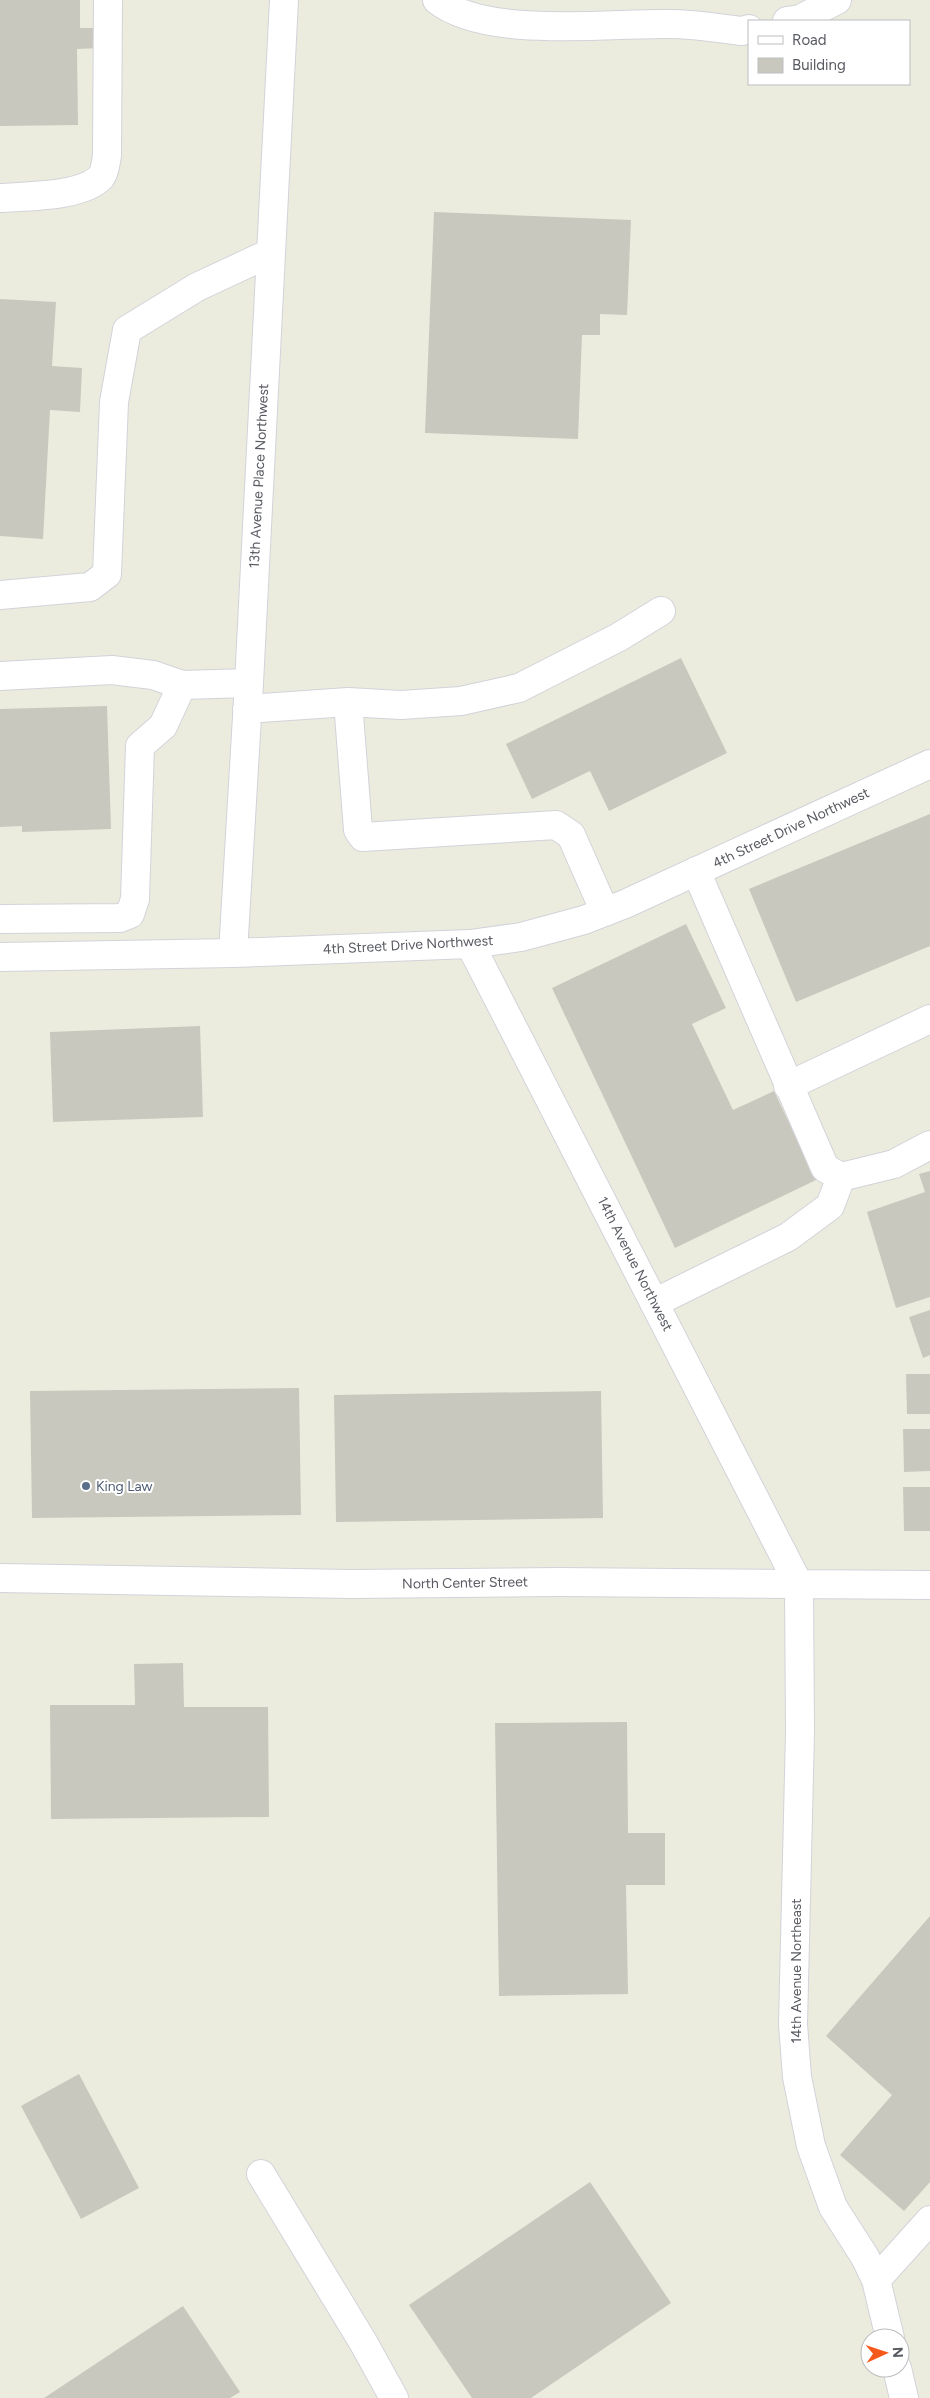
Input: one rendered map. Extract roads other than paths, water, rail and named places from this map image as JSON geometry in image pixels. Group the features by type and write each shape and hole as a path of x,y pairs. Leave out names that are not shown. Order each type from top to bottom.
{"street":[{"path":"0,198 52,195 90,186 103,176 107,155 108,0"},
{"name":"13th Avenue Place Northwest","path":"232,953 248,696 284,0"},
{"path":"437,0 450,10 507,25 671,24 742,31 748,29"},
{"path":"794,20 800,19 838,0"},
{"path":"0,596 90,587 107,574 114,402 127,330 197,287 270,253"},
{"path":"0,676 112,670 153,675 182,685 248,696 401,706 461,701 519,688 619,637 660,611"},
{"path":"0,919 120,918 130,914 135,899 140,746 162,726 182,685"},
{"path":"348,702 358,830 363,837 556,825 571,836 605,912"},
{"name":"4th Street Drive Northwest","path":"0,957 232,953 470,944 521,938 605,912 930,764"},
{"path":"696,872 825,1168 840,1177 894,1164 930,1145"},
{"path":"73,919 73,955"},
{"name":"14th Avenue Northwest","path":"470,944 799,1585"},
{"path":"788,1086 930,1020"},
{"path":"654,1303 788,1236 830,1206 840,1177"},
{"name":"North Center Street","path":"0,1578 351,1584 558,1582 930,1585"},
{"name":"14th Avenue Northeast","path":"799,1585 800,1732 793,2024 797,2077 811,2146 833,2207 865,2257 876,2280 888,2328"},
{"path":"261,2174 343,2308 394,2398"},
{"path":"876,2280 930,2220"},
{"path":"899,2378 904,2398"}],"place":[{"name":"King Law","path":"86,1486"}]}
